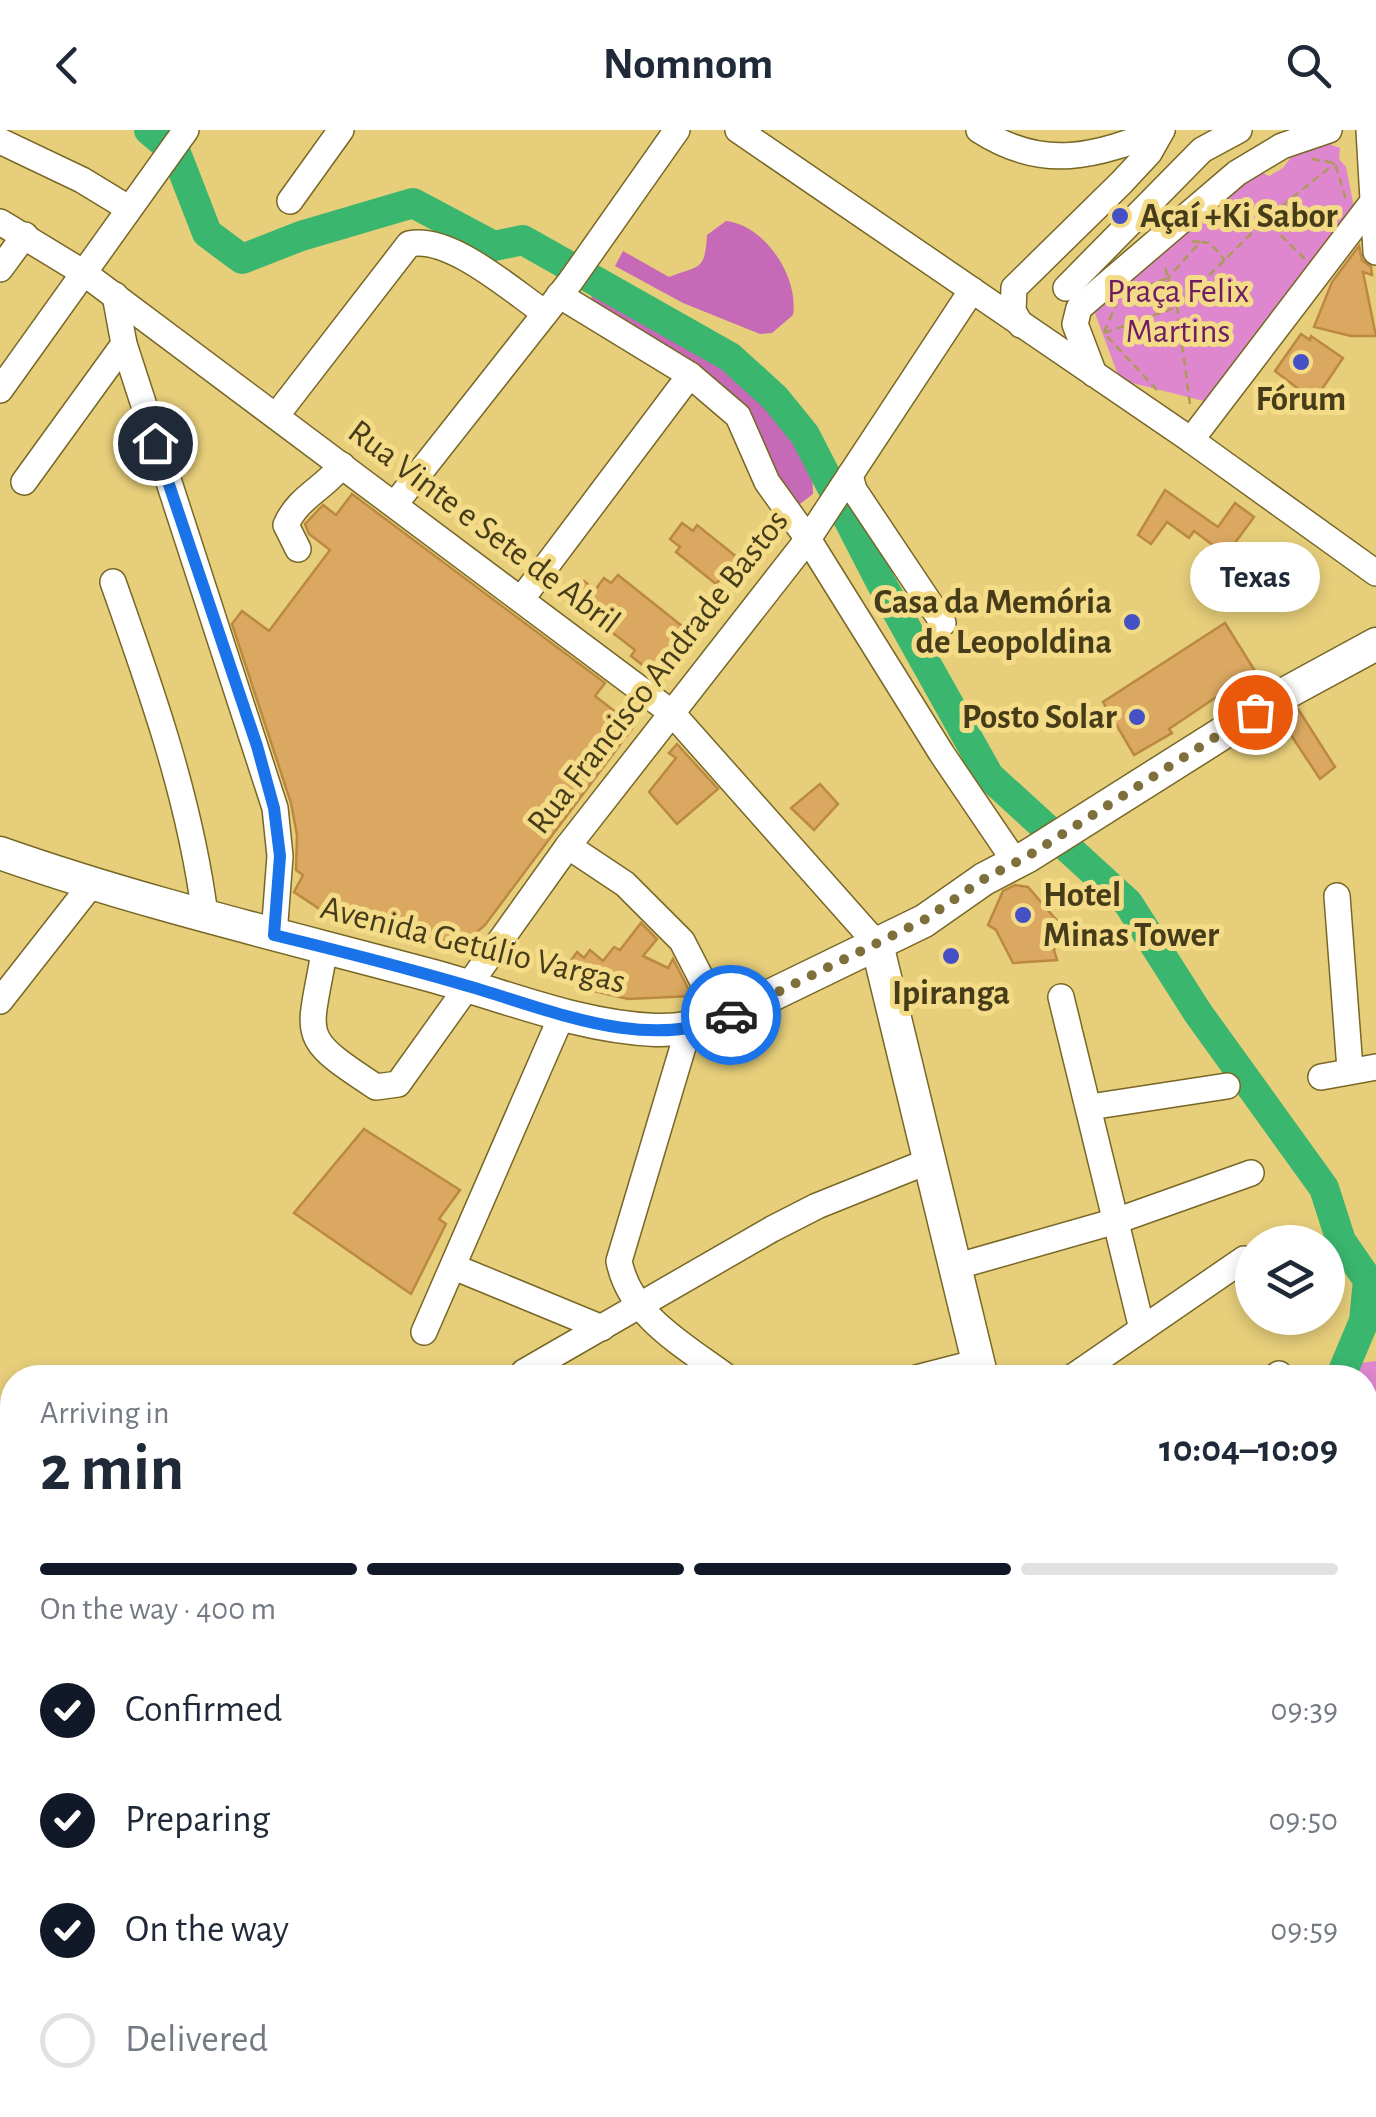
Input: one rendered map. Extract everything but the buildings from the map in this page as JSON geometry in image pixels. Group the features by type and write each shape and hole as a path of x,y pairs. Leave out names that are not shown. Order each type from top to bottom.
{"main road":[{"name":"Avenida Getúlio Vargas","path":"0,852 91,884 466,985 562,1015 653,1030 688,1030 722,1018 924,920 1286,693 1376,644"},
{"path":"877,944 979,1365"}],"street":[{"path":"0,390 186,130"},
{"path":"290,201 342,130"},
{"path":"395,504 558,296 677,130"},
{"path":"738,130 1191,440 1376,573"},
{"path":"979,130 1042,154 1072,158 1162,130"},
{"path":"1018,130 1042,154"},
{"path":"1021,325 1013,311 1014,288 1130,173 1162,130"},
{"path":"1047,342 1061,338 1073,307 1202,150 1239,130"},
{"path":"1073,307 1237,173 1282,146 1329,130"},
{"path":"1369,130 1360,207 1376,252"},
{"path":"0,141 82,180 128,208"},
{"path":"1191,440 1360,207"},
{"name":"Rua Vinte e Sete de Abril","path":"0,222 84,272 672,713 877,944"},
{"path":"0,270 25,235"},
{"path":"276,416 399,252 422,241 444,246 558,296 690,375 738,416 767,482 813,530 1022,860"},
{"path":"972,290 1045,278 1073,307 1094,374"},
{"name":"Rua Francisco Andrade Bastos","path":"325,948 314,1037 329,1056 376,1087 388,1088 405,1077 466,985 568,846 813,530 972,290"},
{"path":"115,296 124,344 274,808 280,856 274,935"},
{"path":"24,482 124,344"},
{"path":"522,597 690,375"},
{"path":"298,549 286,525 292,510 331,480 342,465"},
{"path":"847,480 943,623"},
{"path":"113,582 158,710 190,822 205,915"},
{"path":"568,846 625,884 682,941 722,1018"},
{"path":"0,1001 91,884"},
{"path":"1338,896 1350,1069"},
{"path":"1061,996 1142,1329"},
{"path":"424,1332 562,1015"},
{"path":"688,1030 619,1260 624,1284 638,1308 711,1365"},
{"path":"1321,1076 1376,1067"},
{"path":"1090,1107 1227,1086"},
{"path":"536,1365 772,1229 929,1161"},
{"path":"958,1266 1116,1221 1251,1173"},
{"path":"1091,1365 1235,1265"},
{"path":"454,1268 602,1328"}],"path":[{"path":"1306,158 1335,163"},
{"path":"1335,163 1360,207"},
{"path":"1104,333 1178,307 1265,220 1335,163"},
{"path":"1265,220 1310,263"},
{"path":"1200,242 1210,243 1226,261"},
{"path":"1163,256 1178,307 1188,402 1198,411"},
{"path":"1104,333 1122,294 1168,278"},
{"path":"1104,333 1163,397"}],"green space":[{"name":"Praça Felix Martins","path":"1307,136 1340,148 1339,159 1346,167 1355,212 1204,401 1120,380 1087,292 1139,244 1255,169 1269,176 1283,168"}],"shaded area":[{"path":"726,221 754,232 785,270 791,285 793,315 772,333 760,334 683,303 615,266 623,251 669,277 694,268 702,261 707,235"},
{"path":"599,288 700,346 766,395 791,425 807,457 813,494 800,504 789,495 768,453 592,304 591,290"}],"waterway":[{"path":"149,130 176,153 207,233 242,259 301,236 413,203 494,246 523,240 730,357 775,398 805,435 880,581 989,776 1128,903 1198,1013 1324,1188 1341,1241 1368,1280 1364,1321 1345,1365"}],"way so far":[{"path":"731,1015 924,920 1255,712"}],"place":[{"name":"Açaí +Ki Sabor","path":"1120,216"},
{"name":"Fórum","path":"1301,362"},
{"name":"Casa da Memória de Leopoldina","path":"1132,622"},
{"name":"Texas","path":"1255,712"},
{"name":"Posto Solar","path":"1137,717"},
{"name":"Hotel Minas Tower","path":"1023,915"},
{"name":"Ipiranga","path":"951,956"}],"route":[{"path":"155,443 196,575 257,746 274,808 280,856 274,935 466,985 562,1015 653,1030 688,1030 731,1015"}]}
